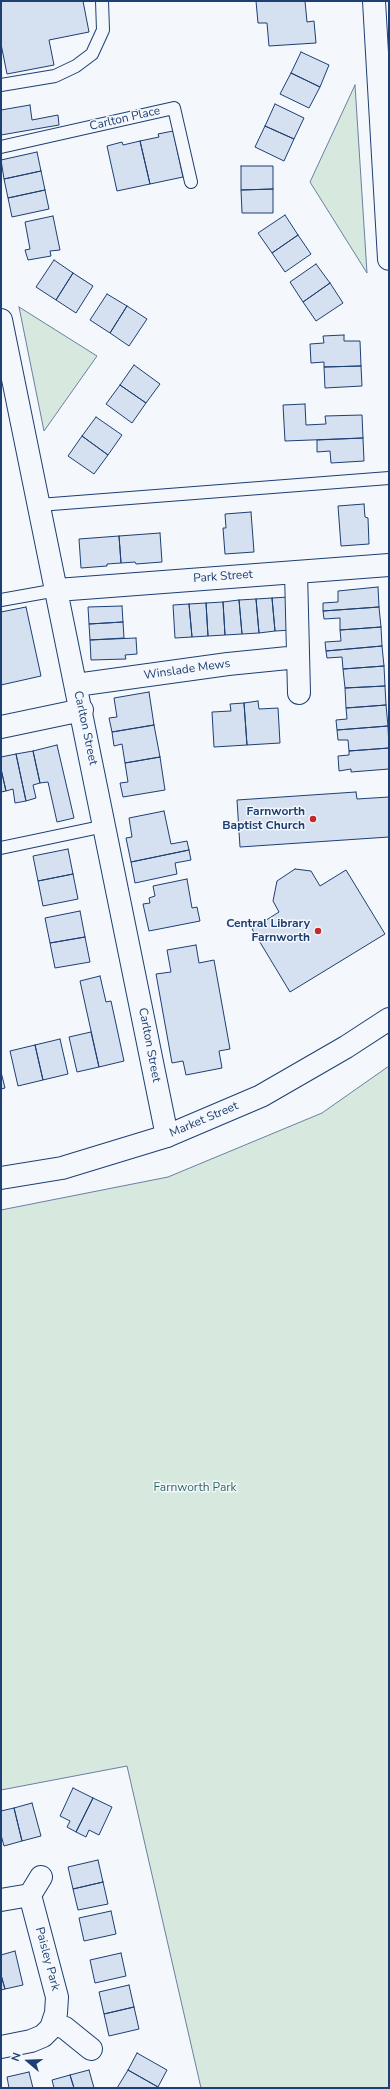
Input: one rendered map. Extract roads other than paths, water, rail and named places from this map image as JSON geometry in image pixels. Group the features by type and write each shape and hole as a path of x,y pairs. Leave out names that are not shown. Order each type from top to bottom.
{"street":[{"path":"374,1 386,171 389,259"},
{"name":"Carlton Street","path":"2,330 82,710 168,1136"},
{"name":"Park Street","path":"57,590 389,565"},
{"path":"296,572 299,693"},
{"name":"Winslade Mews","path":"76,686 228,664 298,657"},
{"path":"1,727 82,710"},
{"name":"Market Street","path":"1,1178 62,1168 168,1136 261,1096 346,1048 389,1019"},
{"name":"Paisley Park","path":"1,1900 36,1886 57,1997 56,2013 51,2028 42,2036 31,2041 1,2047"},
{"path":"53,2022 66,2028 91,2049"}],"lane":[{"path":"1,85 55,76 76,66 92,54 103,30 102,1"},
{"name":"Carlton Place","path":"1,147 174,108 191,182"},
{"path":"39,505 389,478"},
{"path":"1,600 57,590"},
{"path":"1,848 105,826"}],"place":[{"name":"Farnworth Baptist Church","path":"313,819"},
{"name":"Central Library Farnworth","path":"318,931"}],"park label":[{"name":"Farnworth Park","path":"195,1488"}]}
